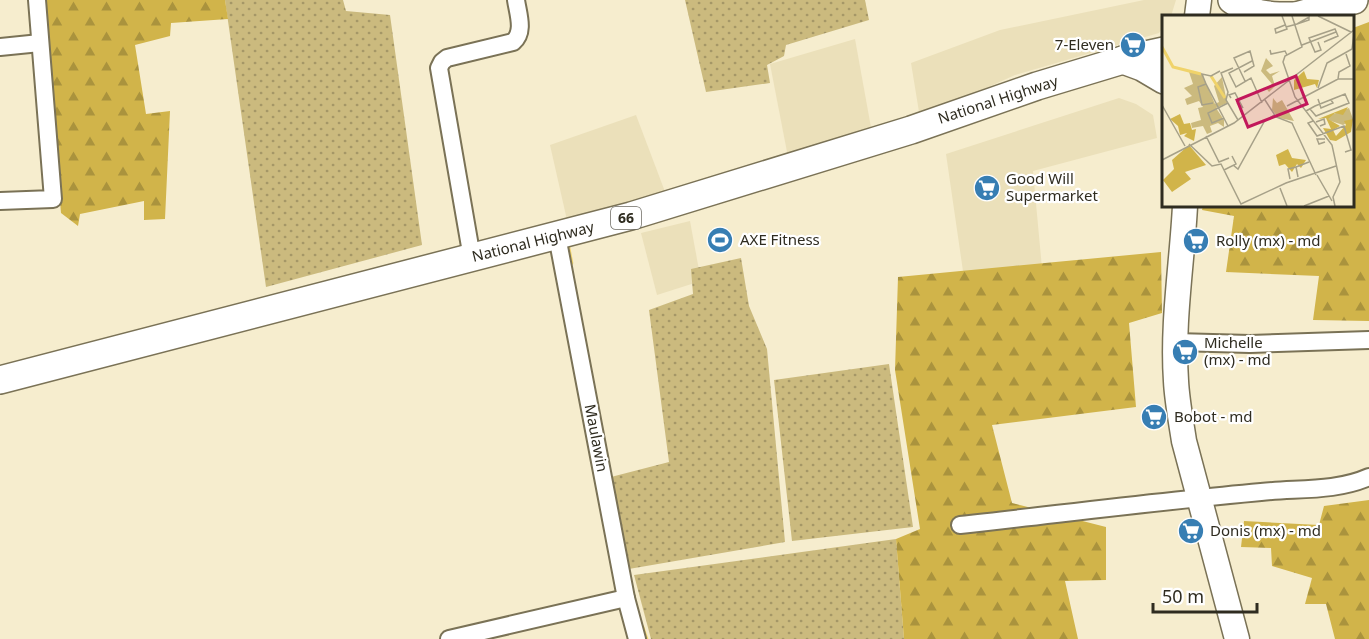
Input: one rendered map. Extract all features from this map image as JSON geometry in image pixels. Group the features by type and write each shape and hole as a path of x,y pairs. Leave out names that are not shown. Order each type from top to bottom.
{"main road":[{"path":"1197,15 1199,0"},
{"path":"1232,0 1244,9 1259,15"},
{"path":"1301,15 1354,0"},
{"name":"National Highway","path":"0,380 557,236 699,196 911,130 1037,86 1123,60 1162,51"},
{"path":"1123,60 1143,67 1162,79"},
{"path":"1185,207 1175,342 1179,413 1184,441 1237,639"}],"street":[{"path":"0,201 52,199 37,0"},
{"path":"472,258 439,68 447,58 513,42 518,38 521,31 516,0"},
{"path":"0,47 40,44"},
{"name":"Maulawin","path":"557,236 626,598 638,639"},
{"path":"1175,342 1250,344 1369,340"},
{"path":"960,525 1262,492 1314,490 1359,482 1369,477"},
{"path":"449,639 626,598"}],"shaded area":[{"path":"225,0 343,0 346,11 390,15 422,245 266,287"},
{"path":"685,0 865,0 869,20 786,45 784,56 767,65 770,83 706,92"},
{"path":"1144,0 1176,0 1171,15 1162,15 1162,28 1159,33 1015,75 920,118 911,63 1000,30"},
{"path":"855,39 872,133 788,157 770,64"},
{"path":"1119,98 1136,104 1153,115 1157,138 1033,171 1043,279 966,292 946,154"},
{"path":"636,115 667,197 567,220 550,145"},
{"path":"690,221 701,281 657,295 641,233"},
{"path":"741,258 749,306 767,349 785,542 623,570 611,477 669,462 649,310 693,294 691,269"},
{"path":"889,364 913,527 792,541 774,380"},
{"path":"896,539 904,639 651,639 634,575"}],"green space":[{"path":"43,0 225,0 228,19 171,23 170,36 135,45 146,114 170,111 165,219 144,220 144,201 80,214 78,226 61,213"},
{"path":"1369,22 1369,321 1313,320 1319,276 1226,272 1234,216 1202,210 1203,207 1354,207 1354,28"},
{"path":"1161,252 1162,313 1129,323 1136,407 992,425 1012,503 1106,527 1106,580 1065,581 1078,639 904,639 896,539 920,529 895,370 898,277"},
{"path":"1369,500 1369,639 1335,639 1326,604 1305,604 1312,578 1272,566 1271,548 1241,547 1244,521 1319,525 1324,506"}],"waterway":[{"path":"567,242 571,263"},
{"path":"642,627 646,639"}],"place":[{"name":"7-Eleven","path":"1133,45"},
{"name":"Good Will Supermarket","path":"987,188"},
{"name":"AXE Fitness","path":"720,240"},
{"name":"Rolly (mx) - md","path":"1196,241"},
{"name":"Michelle (mx) - md","path":"1185,352"},
{"name":"Bobot - md","path":"1154,417"},
{"name":"Donis (mx) - md","path":"1191,531"}]}
